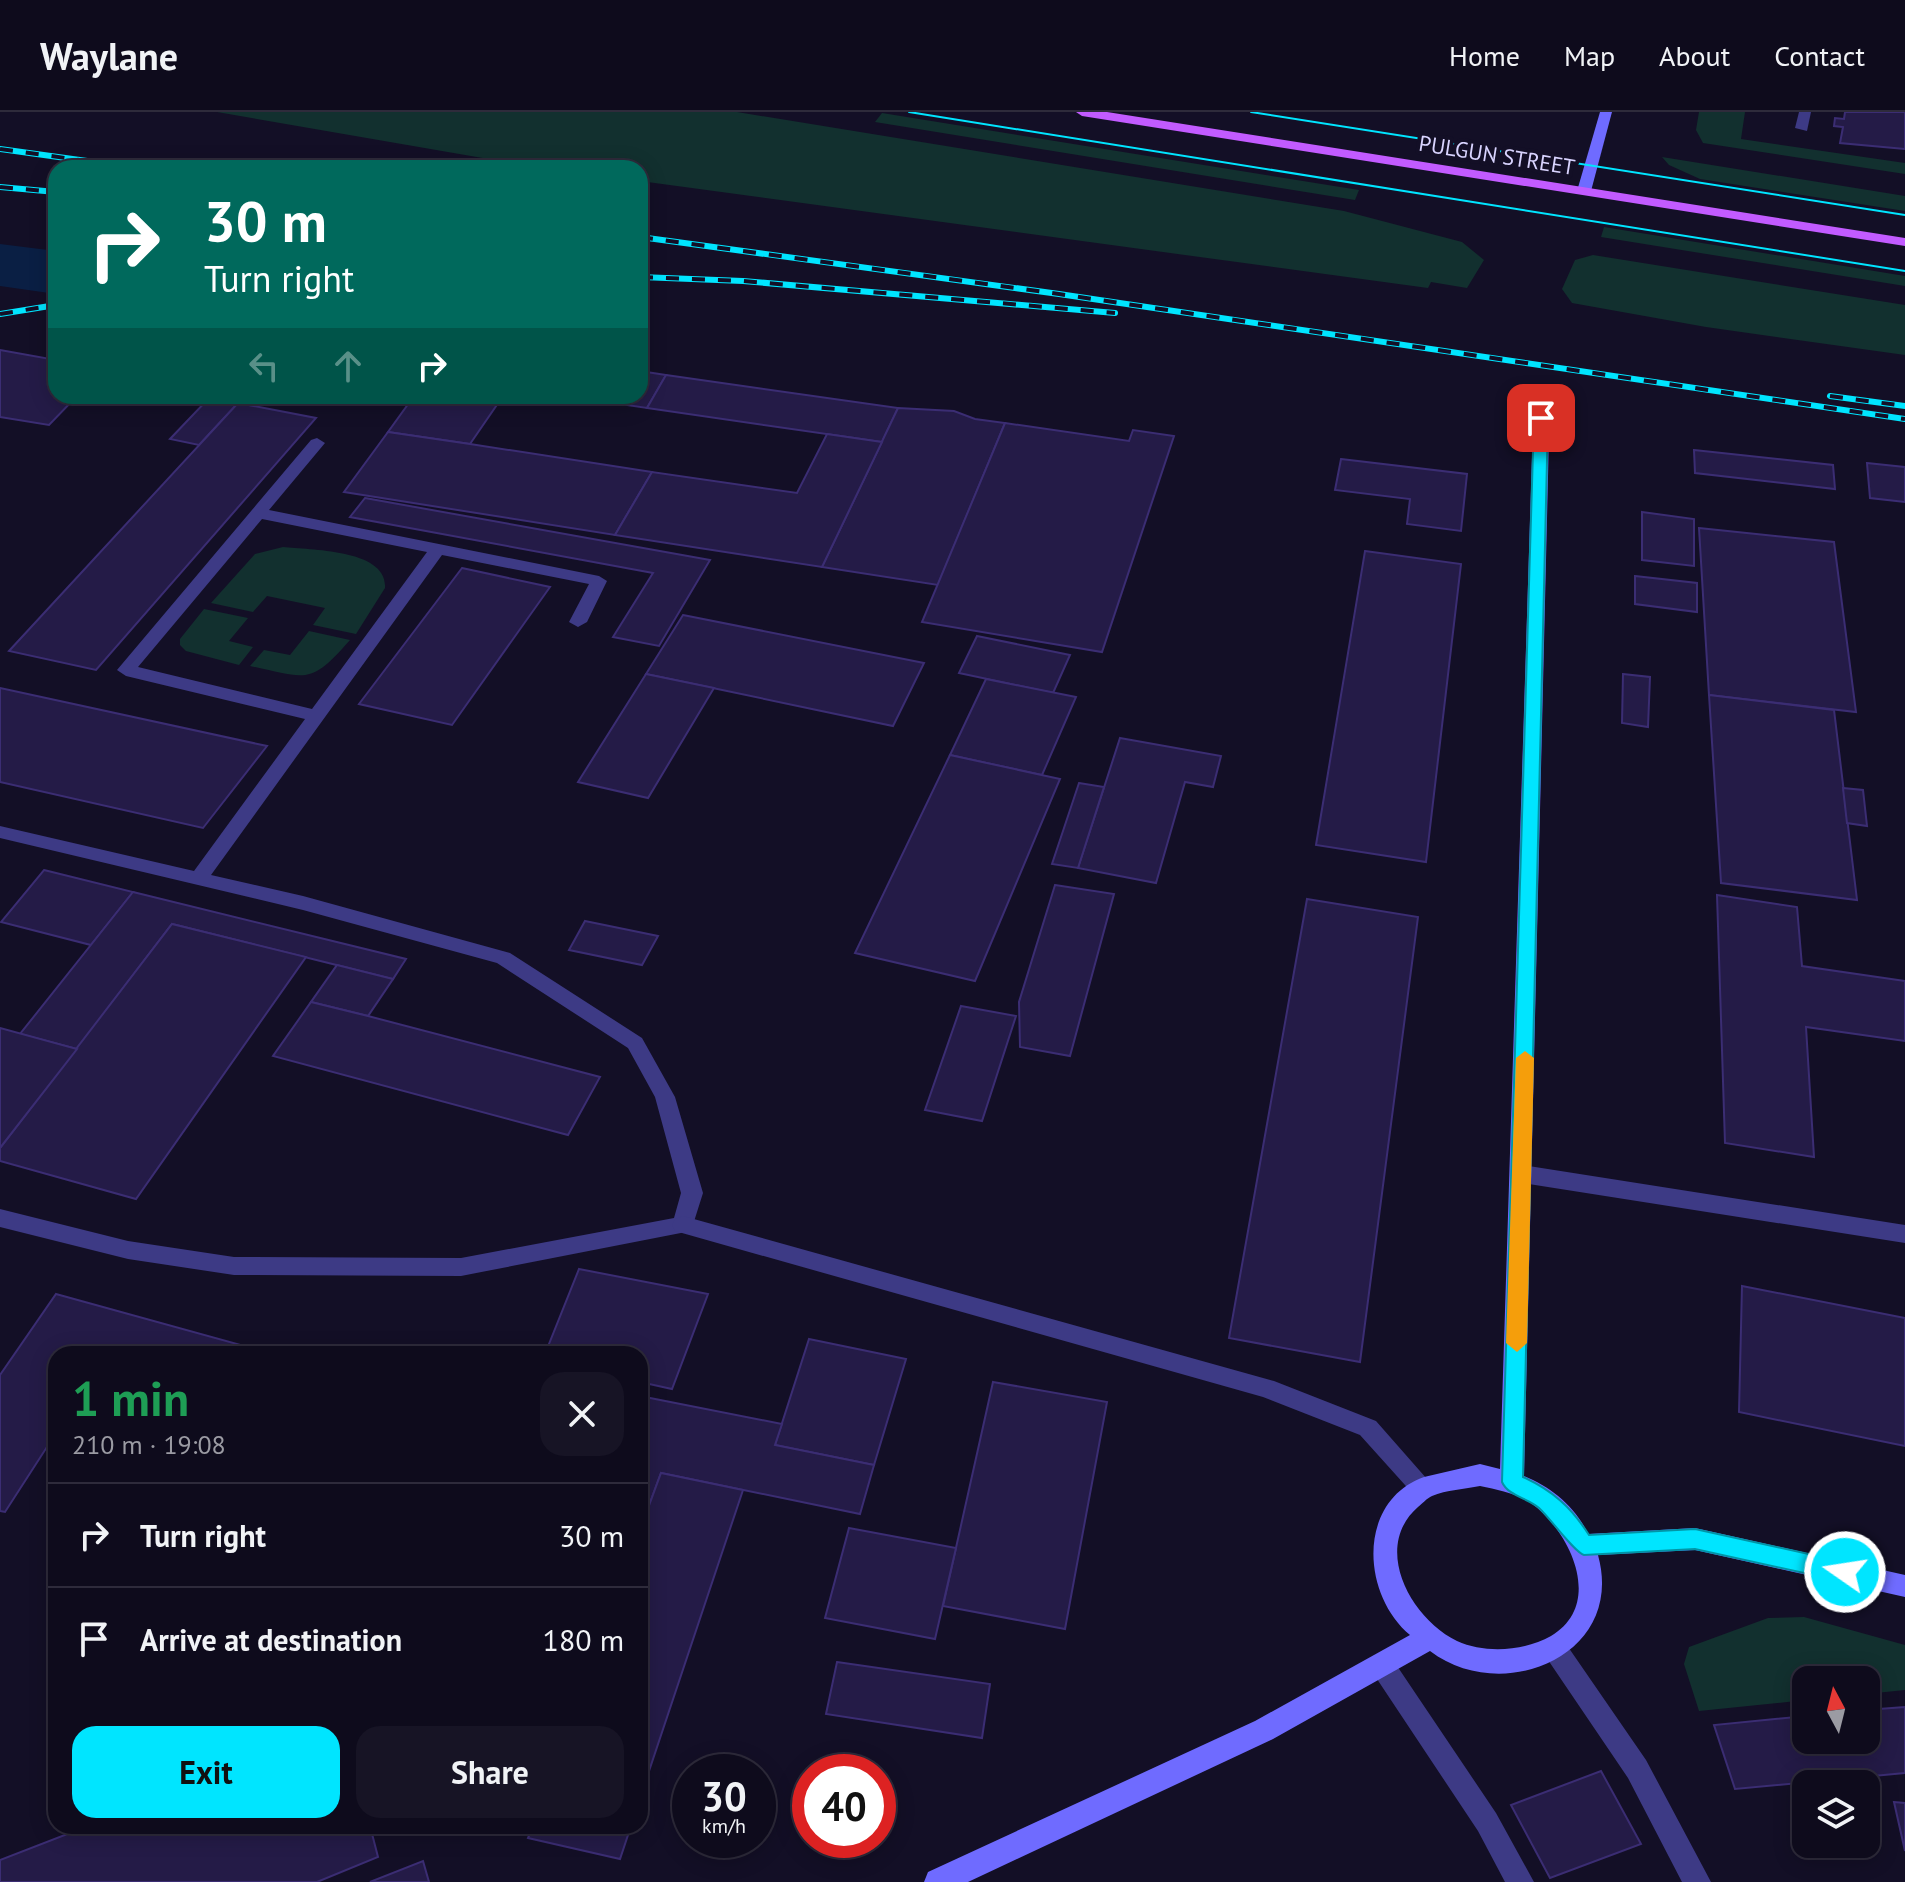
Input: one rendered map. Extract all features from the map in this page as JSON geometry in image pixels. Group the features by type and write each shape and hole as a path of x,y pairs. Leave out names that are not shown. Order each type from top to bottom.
{"main road":[{"name":"PULGUN STREET","path":"1082,112 1905,242"}],"street":[{"path":"1584,191 1606,112"},
{"path":"1802,128 1805,112"},
{"path":"1512,1482 1542,394"},
{"path":"317,443 126,670 317,716"},
{"path":"257,513 599,581 578,622"},
{"path":"199,878 437,550"},
{"path":"0,832 199,878 503,958 635,1043 665,1097 692,1193 683,1225"},
{"path":"1522,1174 1905,1234"},
{"path":"0,1218 128,1250 234,1266 461,1267 683,1225 1266,1388 1368,1428 1422,1487"},
{"path":"1480,1475 1512,1482 1550,1504 1566,1519 1584,1545 1592,1575 1590,1603 1577,1629 1555,1649 1526,1661 1493,1662 1460,1654 1429,1638 1405,1615 1389,1587 1382,1557 1386,1529 1400,1505 1422,1487 1449,1477 1480,1475"},
{"path":"1584,1545 1695,1539 1905,1586"},
{"path":"938,1882 1264,1730 1429,1638"},
{"path":"1555,1649 1637,1769 1697,1882"},
{"path":"1382,1665 1487,1822 1520,1882"}],"green space":[{"path":"217,112 737,112 1344,211 1462,242 1484,260 1467,288 1431,282 1428,288 648,182 648,160 494,160"},
{"path":"1699,112 1745,112 1741,139 1905,163 1905,174 1703,143 1696,130"},
{"path":"882,113 1359,190 1355,200 875,122"},
{"path":"1662,157 1905,196 1905,211 1700,179 1669,165"},
{"path":"1604,227 1905,276 1905,286 1601,237"},
{"path":"1593,255 1905,305 1905,355 1706,327 1572,303 1562,289 1575,260"},
{"path":"283,547 345,554 374,566 383,575 385,588 356,634 313,625 325,608 267,596 253,612 211,603 255,554"},
{"path":"204,609 248,618 229,641 253,647 239,665 186,651 180,645 180,639"},
{"path":"309,631 350,640 326,665 306,675 250,666 264,650 290,655"},
{"path":"1804,1617 1905,1645 1905,1690 1880,1693 1880,1666 1792,1666 1792,1701 1699,1711 1684,1664 1689,1647 1768,1618"}],"water":[{"path":"0,244 48,250 48,293 0,286"}],"building":[{"path":"1845,112 1905,112 1905,149 1840,143 1843,127 1834,126 1835,118 1844,119"},
{"path":"0,350 48,359 48,404 69,404 49,425 0,417"},
{"path":"648,372 666,375 647,408 620,404 648,404"},
{"path":"666,375 898,408 882,442 647,408"},
{"path":"203,404 237,404 199,445 170,439"},
{"path":"237,404 316,418 96,670 9,651"},
{"path":"408,404 498,404 470,444 388,432"},
{"path":"898,408 954,411 975,419 1005,423 938,585 822,567"},
{"path":"1005,423 1129,441 1133,430 1174,436 1102,652 922,622"},
{"path":"388,432 652,472 615,535 344,492"},
{"path":"827,434 882,442 822,567 615,535 652,472 797,493"},
{"path":"1694,450 1833,465 1835,489 1695,473"},
{"path":"1341,459 1467,474 1461,531 1407,524 1410,499 1335,490"},
{"path":"1867,463 1905,467 1905,502 1870,498"},
{"path":"365,498 710,560 659,646 613,637 653,573 350,517"},
{"path":"1642,512 1694,519 1694,566 1642,560"},
{"path":"1699,528 1834,542 1856,712 1709,695"},
{"path":"1365,551 1461,564 1426,862 1316,845"},
{"path":"462,568 550,587 452,725 359,704"},
{"path":"1635,576 1697,583 1697,612 1635,604"},
{"path":"683,615 924,663 893,726 646,674"},
{"path":"977,636 1070,655 1053,693 959,673"},
{"path":"646,674 714,688 648,798 578,782"},
{"path":"1623,674 1650,677 1648,727 1622,723"},
{"path":"986,679 1076,697 1042,775 950,755"},
{"path":"0,688 267,746 203,828 0,782"},
{"path":"1709,695 1834,710 1857,900 1721,883"},
{"path":"1120,738 1221,756 1213,787 1185,782 1156,883 1078,868"},
{"path":"950,755 1060,779 975,981 855,953"},
{"path":"1079,783 1104,787 1078,868 1052,864"},
{"path":"1843,788 1863,790 1867,826 1847,823"},
{"path":"44,870 133,892 91,945 1,922"},
{"path":"1055,885 1114,894 1070,1056 1020,1047 1019,1002"},
{"path":"133,892 406,959 393,979 172,924 77,1049 20,1034"},
{"path":"1717,895 1797,907 1802,966 1905,981 1905,1041 1806,1027 1814,1157 1725,1143"},
{"path":"1307,899 1418,917 1360,1362 1229,1338"},
{"path":"585,921 658,936 642,965 569,950"},
{"path":"172,924 306,957 136,1199 0,1161 0,1148"},
{"path":"337,965 393,979 368,1016 311,1002"},
{"path":"311,1002 600,1077 568,1135 273,1056"},
{"path":"961,1006 1016,1016 982,1121 925,1110"},
{"path":"0,1028 77,1049 0,1148"},
{"path":"579,1269 708,1294 672,1389 648,1384 648,1346 548,1346"},
{"path":"1742,1286 1905,1318 1905,1446 1739,1412"},
{"path":"56,1294 244,1346 48,1346 48,1445 5,1512 0,1511 0,1375"},
{"path":"809,1339 906,1359 874,1465 775,1445"},
{"path":"993,1382 1107,1402 1065,1629 943,1606"},
{"path":"648,1398 782,1424 775,1445 874,1465 860,1514 661,1473 648,1508"},
{"path":"661,1473 743,1490 648,1774 648,1508"},
{"path":"849,1528 956,1548 935,1639 825,1618"},
{"path":"837,1662 990,1684 982,1738 826,1714"},
{"path":"1905,1707 1905,1773 1880,1775 1880,1770 1792,1770 1792,1784 1735,1789 1714,1725 1792,1717 1792,1754 1880,1754 1880,1709"},
{"path":"1601,1771 1641,1844 1550,1878 1511,1805"},
{"path":"1894,1802 1905,1803 1905,1851"},
{"path":"67,1834 372,1834 378,1857 317,1882 0,1882 0,1860"},
{"path":"530,1834 628,1834 620,1859 528,1838"},
{"path":"423,1861 429,1882 370,1882"}],"tram line":[{"path":"909,112 1905,271"},
{"path":"1251,112 1905,215"}],"railway":[{"path":"0,149 80,160"},
{"path":"0,187 48,191"},
{"path":"648,238 1059,294 1905,419"},
{"path":"648,277 743,281 1115,313"},
{"path":"0,314 48,306"},
{"path":"1830,396 1905,406"}],"slow traffic":[{"path":"1517,1343 1525,1058"}],"route":[{"path":"1541,418 1512,1482 1542,1497 1566,1519 1584,1545 1695,1539 1845,1572"}]}
